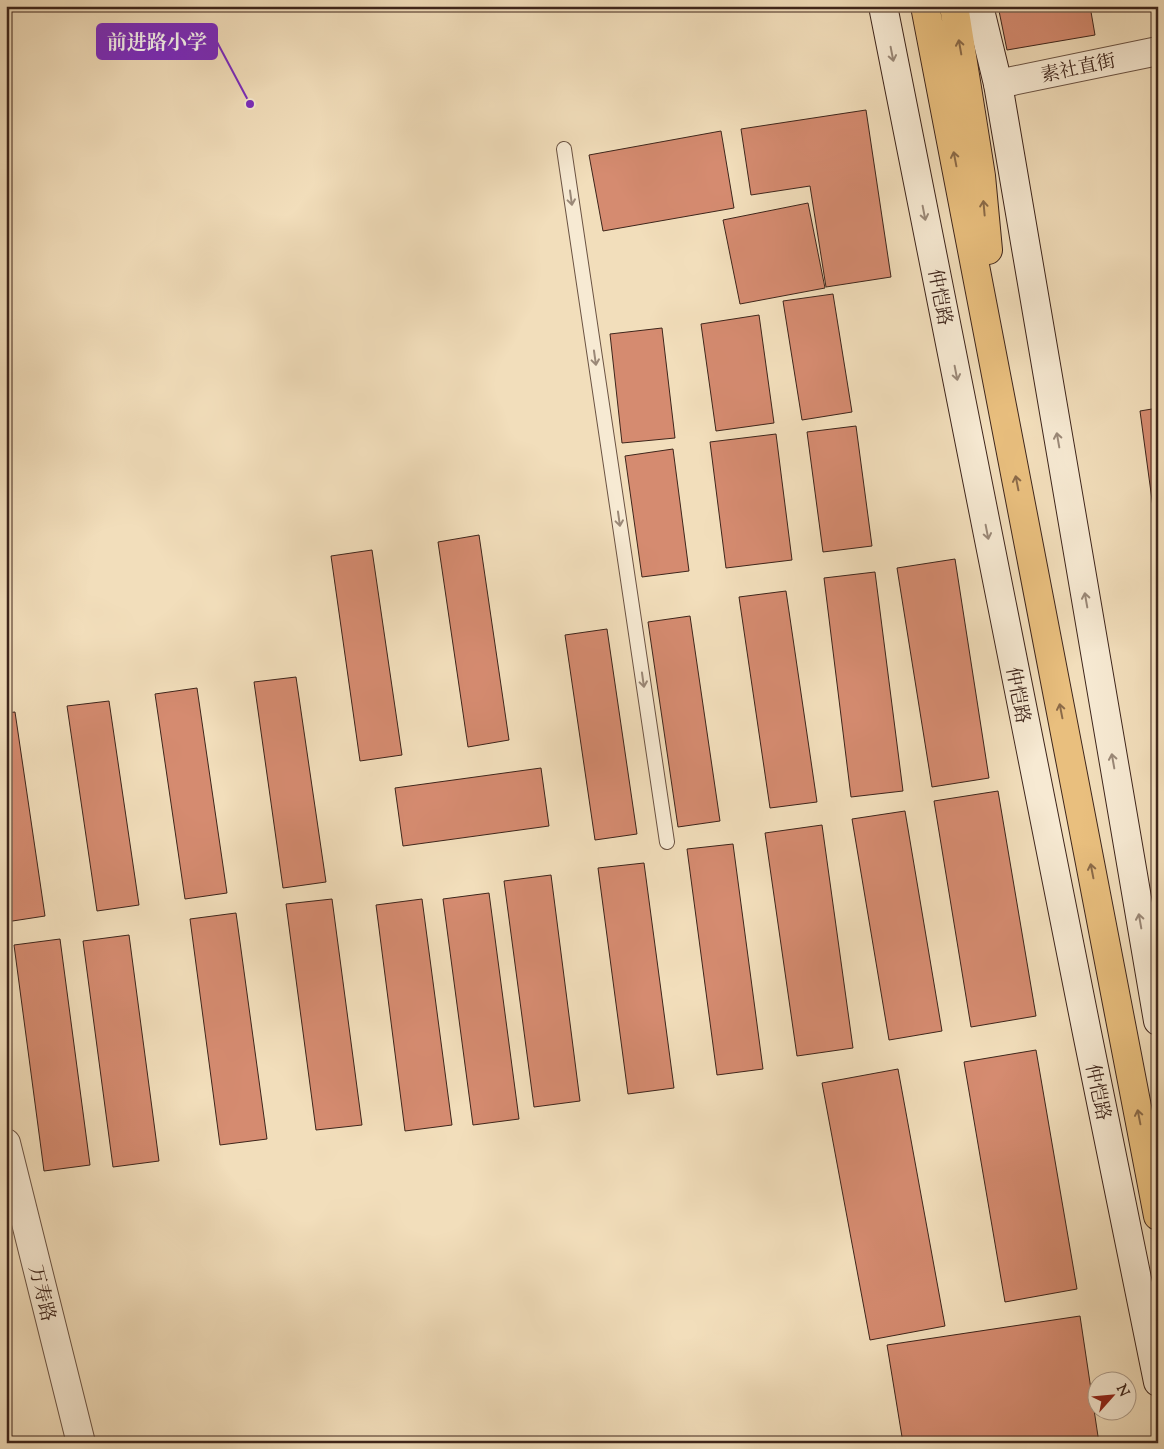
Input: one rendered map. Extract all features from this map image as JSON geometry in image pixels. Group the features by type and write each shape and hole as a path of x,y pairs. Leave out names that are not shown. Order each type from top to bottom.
{"highway":[{"path":"925,6 1158,1216"},
{"path":"954,6 981,176 1004,413"}],"main road":[{"name":"仲恺路","path":"883,6 1158,1382"},
{"path":"979,6 998,84 1156,1005"},
{"name":"素社直街","path":"998,84 1158,51"},
{"name":"万寿路","path":"6,1143 81,1443"}],"lane":[{"path":"564,149 667,842"}],"building":[{"path":"998,6 1090,6 1095,35 1007,50"},
{"path":"866,110 891,277 826,287 810,186 751,195 741,129"},
{"path":"721,131 734,208 603,231 589,155"},
{"path":"808,203 825,288 740,304 723,220"},
{"path":"833,294 852,412 802,420 783,301"},
{"path":"759,315 774,423 716,431 701,324"},
{"path":"662,328 675,438 622,443 610,334"},
{"path":"1158,408 1158,537 1157,537 1140,411"},
{"path":"856,426 872,546 823,552 807,432"},
{"path":"776,434 792,560 726,568 710,442"},
{"path":"673,449 689,571 642,577 625,456"},
{"path":"479,535 509,740 468,747 438,542"},
{"path":"372,550 402,755 360,761 331,556"},
{"path":"955,559 989,778 932,787 897,568"},
{"path":"875,572 903,791 851,797 824,578"},
{"path":"786,591 817,802 770,808 739,597"},
{"path":"690,616 720,821 678,827 648,622"},
{"path":"607,629 637,834 595,840 565,635"},
{"path":"296,677 326,882 283,888 254,682"},
{"path":"197,688 227,893 185,899 155,694"},
{"path":"109,701 139,905 97,911 67,706"},
{"path":"15,712 45,916 6,922 6,713"},
{"path":"541,768 549,826 403,846 395,788"},
{"path":"998,791 1036,1016 971,1027 934,801"},
{"path":"905,811 942,1031 889,1040 852,819"},
{"path":"822,825 853,1048 797,1056 765,833"},
{"path":"733,844 763,1069 717,1075 687,849"},
{"path":"644,863 674,1088 628,1094 598,868"},
{"path":"551,875 580,1101 534,1107 504,881"},
{"path":"489,893 519,1119 473,1125 443,899"},
{"path":"332,899 362,1125 316,1130 286,904"},
{"path":"422,899 452,1125 405,1131 376,905"},
{"path":"236,913 267,1139 220,1145 190,919"},
{"path":"129,935 159,1161 113,1167 83,941"},
{"path":"60,939 90,1165 44,1171 14,945"},
{"path":"1036,1050 1077,1289 1005,1302 964,1062"},
{"path":"898,1069 945,1326 870,1340 822,1083"},
{"path":"1080,1316 1088,1372 1086,1372 1086,1422 1096,1422 1099,1443 903,1443 887,1345"}],"place":[{"name":"前进路小学","path":"250,104"}]}
